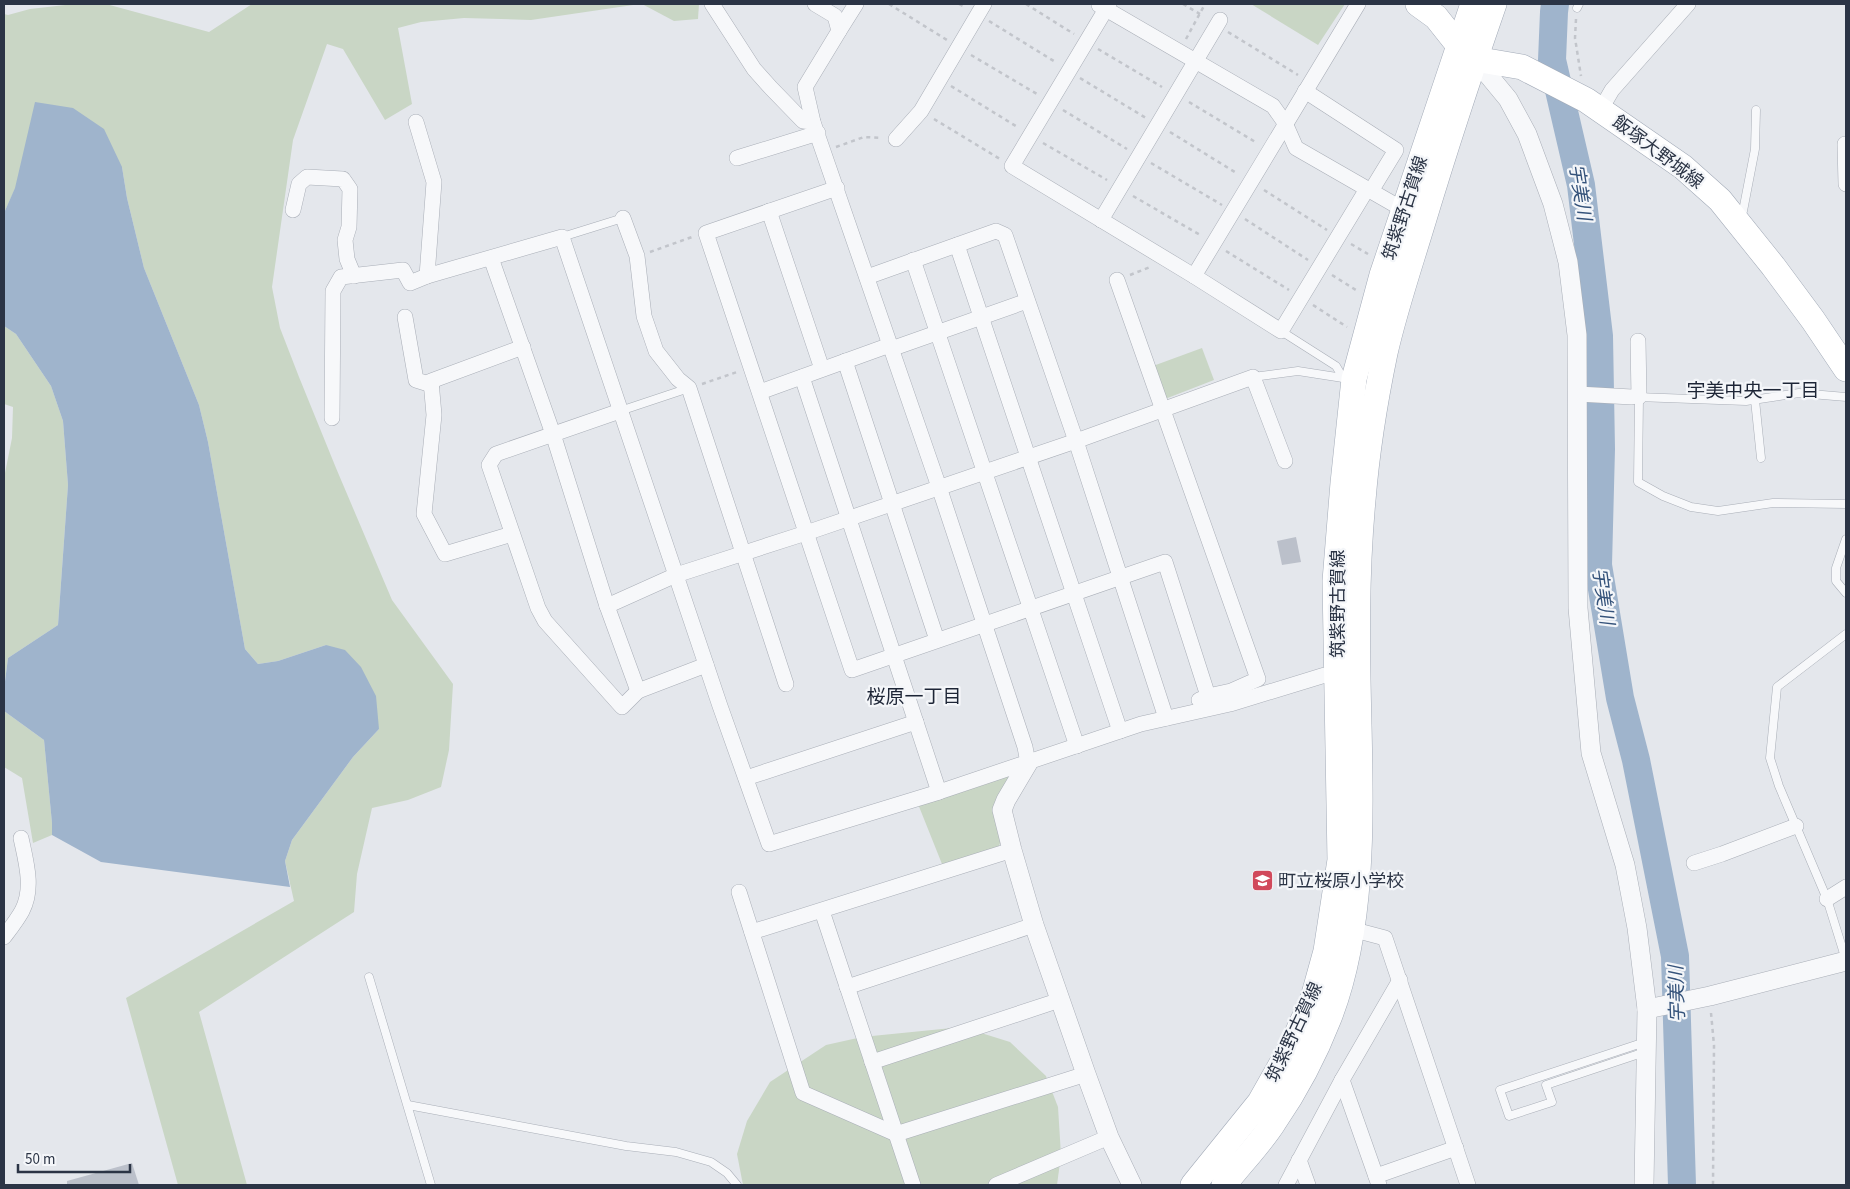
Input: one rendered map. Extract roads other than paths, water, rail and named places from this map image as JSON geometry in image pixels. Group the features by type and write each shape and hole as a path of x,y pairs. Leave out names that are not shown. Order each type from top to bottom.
{"main road":[{"path":"1418,4 1436,17 1467,53"},
{"name":"筑紫野古賀線","path":"1224,1185 1274,1123 1305,1070 1329,1017 1342,977 1351,929 1359,838 1358,575 1363,500 1372,426 1385,354 1467,53 1473,4"},
{"name":"筑紫野古賀線","path":"1193,1185 1260,1102 1291,1047 1313,998 1326,951 1340,860 1335,581 1349,378 1404,210 1467,53 1494,4"},
{"name":"飯塚大野城線","path":"1467,53 1522,67 1593,104 1683,167 1720,200 1737,221 1813,320 1846,369"}],"street":[{"path":"712,4 741,51 771,88 803,122 816,127"},
{"path":"815,4 836,16 839,32"},
{"path":"856,4 805,87 816,127 985,623 1025,747 1028,763 1002,810 1034,925 1109,1137 1132,1185"},
{"path":"896,139 921,111 984,4"},
{"path":"1194,276 1358,4"},
{"path":"1593,104 1612,90 1688,4"},
{"path":"1307,87 1396,150 1369,190 1338,237 1281,331 1012,166 1086,42 1105,5 1273,106 1285,123 1296,148 1369,190 1404,210"},
{"path":"1101,220 1219,22"},
{"path":"1467,53 1508,99 1527,134 1553,204 1568,262 1582,394 1578,608 1591,753 1625,865 1653,1008 1647,1046 1644,1185"},
{"path":"416,122 434,182 427,276"},
{"path":"737,158 816,127"},
{"path":"1844,144 1846,184"},
{"path":"293,210 299,184 306,177 343,179 350,188 349,227 345,240 347,259 354,276"},
{"path":"837,188 706,233 852,670 1165,562 1208,696"},
{"path":"769,211 822,369"},
{"path":"623,218 637,256 644,316 656,351 678,379 688,388 786,684"},
{"path":"867,277 996,231 1005,235 1076,441 1166,718"},
{"path":"332,418 333,291 341,277 403,270 410,283 427,276 562,237 706,665 769,844 939,792 1120,731 1166,718 1230,704 1325,675 1338,674"},
{"path":"957,245 1120,731"},
{"path":"491,258 553,434 608,606 638,692"},
{"path":"913,260 1077,746"},
{"path":"1117,280 1258,679 1231,691 1208,696 1185,707 1186,714"},
{"path":"760,392 822,369 938,333 1027,301"},
{"path":"404,318 416,380 432,385"},
{"path":"1582,394 1635,397 1638,341"},
{"path":"512,534 445,554 424,514 434,415 431,380 523,348"},
{"path":"845,362 937,640"},
{"path":"802,377 939,792"},
{"path":"608,606 676,575 1076,441 1253,377 1285,461"},
{"path":"620,412 496,454 489,466 512,534 538,608 545,621 622,707 638,692 706,665"},
{"path":"746,778 916,722"},
{"path":"1694,863 1796,826"},
{"path":"4,937 22,911 26,899 29,877 21,838"},
{"path":"752,932 1012,850"},
{"path":"1827,899 1846,887"},
{"path":"739,892 803,1093 896,1134 1086,1074"},
{"path":"822,911 913,1185"},
{"path":"847,986 1034,925"},
{"path":"1351,929 1385,938 1468,1185"},
{"path":"1653,1008 1706,997 1846,960"},
{"path":"1286,1185 1342,1080 1400,980"},
{"path":"872,1062 1060,1000"},
{"path":"1342,1080 1377,1180 1456,1148"},
{"path":"998,1185 1109,1137"},
{"path":"1299,1160 1308,1185"}],"lane":[{"path":"1737,221 1744,211 1755,149 1756,110"},
{"path":"562,237 623,218"},
{"path":"1281,331 1336,366 1349,378"},
{"path":"1253,377 1298,371 1349,378"},
{"path":"620,412 688,388"},
{"path":"1846,398 1799,393 1746,401 1635,397 1638,482 1663,496 1691,507 1718,511 1773,504 1846,504"},
{"path":"1755,400 1761,458"},
{"path":"1846,539 1836,568 1836,581 1846,593"},
{"path":"1846,634 1777,687 1770,758 1827,899 1846,960"},
{"path":"369,977 431,1185"},
{"path":"1647,1046 1546,1085 1552,1102 1509,1116 1500,1090 1647,1046"},
{"path":"408,1105 626,1146 676,1152 711,1162 727,1172 737,1185"}],"water":[{"path":"35,102 73,108 104,129 122,167 127,198 144,268 199,405 208,442 245,649 258,664 278,661 326,645 345,650 361,667 376,696 379,729 353,757 292,840 285,861 290,887 101,862 52,835 44,740 4,711 4,689 8,658 58,625 68,485 63,421 51,386 16,334 4,326 4,213 15,188"}],"waterway":[{"name":"宇美川","path":"1555,4 1552,60 1581,185 1599,336 1601,449 1598,565 1620,698 1636,760 1675,956 1682,1185"}],"place":[{"name":"町立桜原小学校","path":"1262,881"}],"district":[{"name":"宇美中央一丁目","path":"1753,390"},
{"name":"桜原一丁目","path":"914,696"}]}
